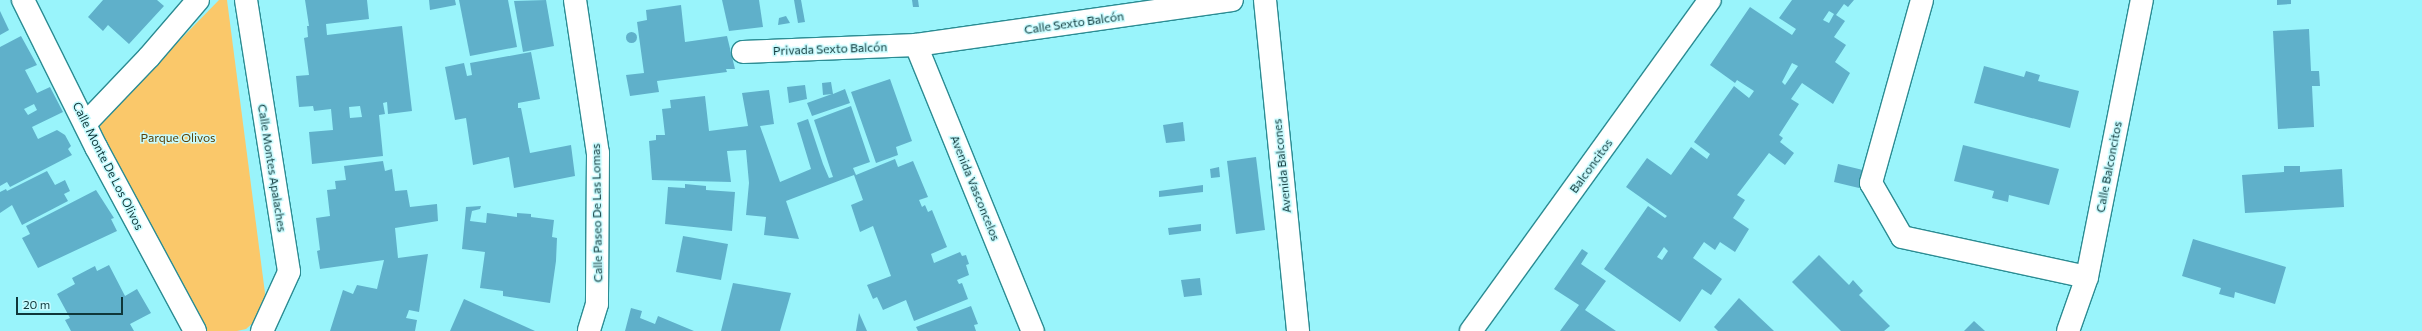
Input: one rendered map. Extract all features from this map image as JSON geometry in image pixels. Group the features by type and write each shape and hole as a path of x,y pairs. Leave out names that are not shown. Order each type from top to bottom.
{"street":[{"name":"Calle Monte De Los Olivos","path":"23,0 86,123 96,146 195,331"},
{"path":"86,123 149,57 198,0"},
{"name":"Calle Montes Apalaches","path":"246,0 289,272 262,331"},
{"name":"Calle Paseo De Las Lomas","path":"575,0 598,153 597,304 589,331"},
{"name":"Calle Sexto Balcón","path":"916,45 1232,0"},
{"name":"Avenida Balcones","path":"1265,0 1298,331"},
{"name":"Balconcitos","path":"1471,331 1710,0"},
{"path":"1922,0 1871,182 1902,237 2087,277"},
{"name":"Calle Balconcitos","path":"2068,331 2087,277 2142,0"},
{"name":"Privada Sexto Balcón","path":"743,52 916,45"},
{"name":"Avenida Vasconcelos","path":"916,45 1033,331"}],"green space":[{"name":"Parque Olivos","path":"219,0 227,0 265,293 263,314 246,329 237,331 203,331 145,226 98,124"}],"building":[{"path":"103,0 157,0 164,6 129,44 108,25 103,31 88,17"},
{"path":"305,0 367,0 369,19 326,24 327,35 402,26 412,111 388,114 387,102 383,103 385,114 379,115 383,156 312,164 309,132 333,130 331,109 314,111 313,106 299,107 296,76 309,75 304,38 308,37 307,26 309,26","holes":["360,106 362,117 350,118 349,107"]},
{"path":"429,0 455,0 456,5 430,10"},
{"path":"459,0 508,0 517,47 470,56"},
{"path":"546,0 554,46 523,52 514,1"},
{"path":"722,0 759,0 763,27 729,31"},
{"path":"794,0 801,0 805,22 798,23"},
{"path":"912,0 918,0 919,7 913,7"},
{"path":"1792,0 1854,0 1848,7 1844,4 1836,15 1845,21 1834,37 1846,45 1835,62 1850,73 1833,104 1802,83 1791,99 1799,104 1779,135 1783,138 1780,142 1794,153 1785,165 1769,153 1737,195 1745,200 1733,218 1749,229 1735,252 1720,242 1715,250 1704,242 1693,258 1722,279 1711,295 1702,289 1680,322 1604,269 1648,206 1665,218 1667,216 1626,187 1647,158 1671,175 1691,147 1707,159 1710,154 1694,142 1734,86 1749,98 1754,91 1737,80 1735,83 1710,65 1750,7 1792,35 1796,29 1779,18","holes":["1829,11 1834,14 1829,23 1823,20","1792,63 1798,66 1785,85 1782,82","1664,247 1668,251 1662,260 1657,257"]},
{"path":"2277,0 2291,0 2291,4 2277,5"},
{"path":"681,5 685,42 727,36 735,69 726,69 727,72 657,81 659,92 630,96 626,75 644,73 637,22 647,20 646,10"},
{"path":"0,11 9,30 0,35"},
{"path":"786,16 790,23 778,25 779,18"},
{"path":"2309,29 2311,71 2319,71 2320,86 2312,86 2314,127 2278,129 2273,31"},
{"path":"629,32 633,32 635,33 635,41 629,42 626,39 626,35"},
{"path":"21,36 37,65 25,70 37,93 50,87 63,112 32,127 38,139 57,130 65,135 71,146 68,149 72,155 10,187 7,182 0,186 0,47","holes":["34,104 37,110 28,115 24,109"]},
{"path":"531,52 540,99 518,103 518,108 521,108 530,153 571,145 575,176 514,188 509,157 473,165 466,118 455,120 445,67 464,63 467,76 472,75 470,63"},
{"path":"1984,66 2024,77 2026,71 2040,75 2038,81 2079,91 2070,128 1974,103"},
{"path":"890,79 912,141 896,147 898,155 876,163 851,92"},
{"path":"831,82 833,94 845,89 850,103 812,116 807,103 832,94 823,95 822,83"},
{"path":"805,85 807,99 789,103 787,87"},
{"path":"769,90 774,124 760,126 780,182 811,169 797,123 808,119 829,178 833,177 814,120 851,106 870,162 853,168 856,175 895,159 898,167 913,161 928,197 919,200 922,207 925,205 928,212 932,210 947,247 931,254 934,263 960,252 962,256 966,255 969,264 966,265 969,275 957,280 959,284 962,283 968,299 914,321 906,300 883,310 877,297 873,299 867,285 891,276 873,226 860,232 851,205 863,200 854,175 786,201 799,239 764,235 766,217 746,215 749,183 746,150 727,151 731,182 652,180 649,141 656,140 656,135 665,135 662,109 671,108 670,100 705,96 709,131 748,126 742,93"},
{"path":"1183,122 1185,141 1166,143 1163,125"},
{"path":"1963,145 2059,169 2049,205 2009,195 2008,202 1992,198 1994,191 1954,181"},
{"path":"1256,157 1265,230 1236,234 1227,161"},
{"path":"383,161 385,171 392,169 395,191 407,190 410,207 437,204 438,221 395,228 398,258 428,254 419,312 409,310 406,318 417,320 415,331 330,331 343,290 353,294 357,285 377,289 384,260 320,269 317,251 320,250 316,218 330,216 327,190 336,189 335,181 346,180 344,166"},
{"path":"1838,164 1863,170 1859,188 1834,182"},
{"path":"2284,166 2300,166 2300,172 2342,169 2344,207 2245,213 2242,175 2284,172"},
{"path":"1219,167 1220,177 1211,178 1210,169"},
{"path":"47,171 55,185 65,180 70,191 64,194 68,201 22,225 12,205 0,213 0,192 6,189 7,191"},
{"path":"685,184 706,186 706,190 735,192 732,231 665,224 668,187 685,188"},
{"path":"1203,185 1203,192 1159,197 1159,191"},
{"path":"96,190 114,218 111,219 117,231 38,268 22,238 30,234 26,226"},
{"path":"481,206 480,209 472,211 470,221 486,223 487,213 517,217 517,213 531,214 531,217 554,220 552,237 557,238 556,261 550,303 503,296 503,291 480,288 485,252 462,249 466,207"},
{"path":"1201,224 1201,231 1169,235 1168,228"},
{"path":"683,236 728,244 721,280 676,272"},
{"path":"2193,239 2286,267 2275,304 2235,292 2234,298 2219,294 2221,288 2182,276"},
{"path":"1582,249 1588,253 1581,264 1606,281 1585,310 1616,331 1560,331 1579,305 1554,289"},
{"path":"1819,255 1849,285 1853,280 1863,291 1859,295 1890,326 1884,331 1841,331 1792,282"},
{"path":"109,265 125,296 137,289 151,313 130,324 134,331 71,331 65,320 70,318 57,294 75,284 72,278 95,266 97,271"},
{"path":"1200,278 1202,295 1184,297 1181,280"},
{"path":"733,283 791,293 780,331 721,331"},
{"path":"1739,298 1774,331 1718,331 1714,327"},
{"path":"464,299 535,331 450,331"},
{"path":"971,306 978,324 974,325 976,331 918,331 916,327"},
{"path":"631,308 642,311 640,318 655,324 658,316 694,331 625,331"},
{"path":"859,313 867,331 856,331"},
{"path":"1974,321 1985,331 1964,331"}]}
